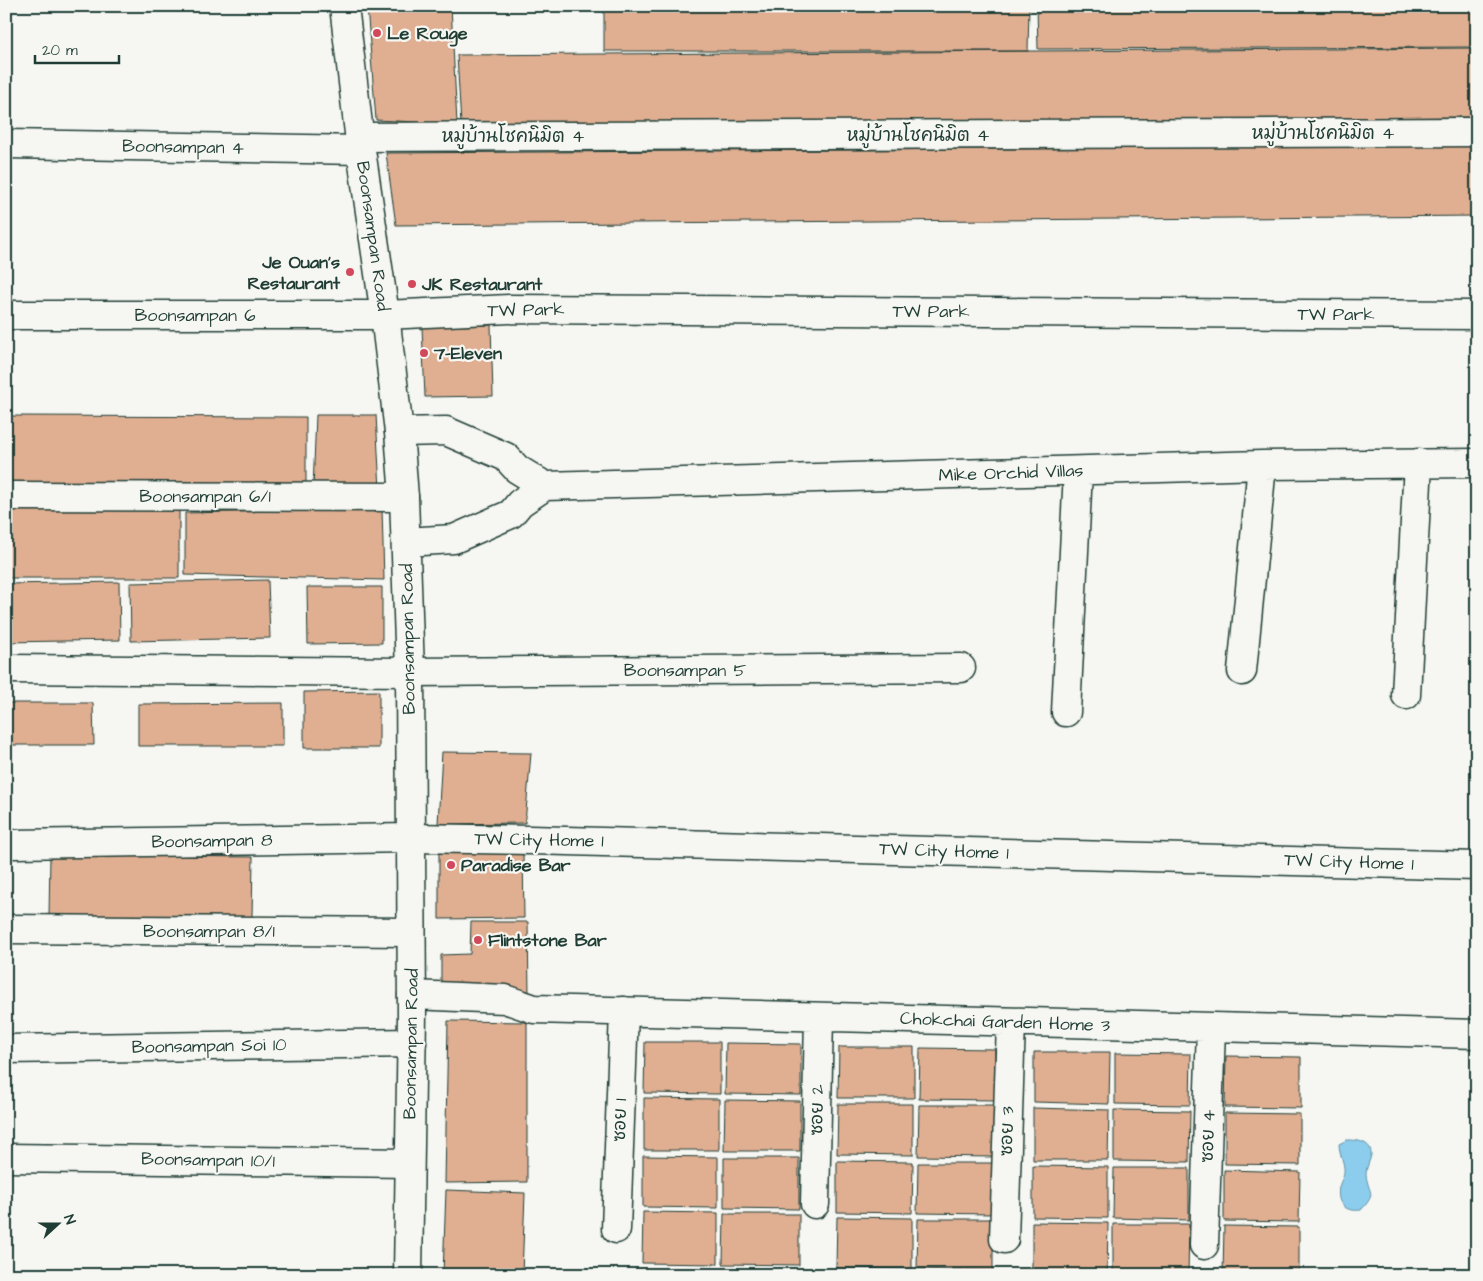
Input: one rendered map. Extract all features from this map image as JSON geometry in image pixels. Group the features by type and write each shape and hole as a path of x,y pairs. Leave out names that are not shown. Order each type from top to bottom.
{"street":[{"name":"Boonsampan Road","path":"344,6 360,144 385,315 399,432 404,497 410,672 412,1005 408,1275"},
{"name":"หมู่บ้านโชคนิมิต 4","path":"360,144 1477,132"},
{"name":"Boonsampan 4","path":"6,144 360,144"},
{"name":"TW Park","path":"385,315 519,309 1477,315"},
{"name":"Boonsampan 6","path":"6,314 385,315"},
{"path":"399,432 446,431 506,457 517,469 545,486 520,503 511,514 454,539 406,542"},
{"path":"1406,695 1418,463"},
{"name":"Mike Orchid Villas","path":"545,486 1262,465 1477,463"},
{"path":"1242,671 1262,465"},
{"path":"1066,712 1078,471"},
{"name":"Boonsampan 6/1","path":"6,496 404,497"},
{"name":"Boonsampan 5","path":"6,669 410,672 961,668"},
{"name":"Boonsampan 8","path":"14,844 410,838"},
{"name":"TW City Home 1","path":"410,838 1477,866"},
{"name":"Boonsampan 8/1","path":"6,929 411,932"},
{"name":"Chokchai Garden Home 3","path":"412,1005 505,1018 534,1009 1477,1034"},
{"name":"ซอย 1","path":"616,1229 624,1011"},
{"name":"ซอย 2","path":"815,1204 819,1016"},
{"name":"ซอย 3","path":"1004,1239 1011,1022"},
{"name":"ซอย 4","path":"1204,1245 1211,1027"},
{"name":"Boonsampan Soi 10","path":"6,1049 412,1043"},
{"name":"Boonsampan 10/1","path":"6,1158 409,1163"}],"water":[{"path":"1347,1140 1363,1142 1371,1150 1366,1174 1371,1196 1361,1210 1350,1210 1343,1206 1338,1193 1344,1169 1339,1144"}],"building":[{"path":"367,6 451,6 457,124 376,120"},
{"path":"604,6 1029,6 1028,51 604,51"},
{"path":"1037,6 1477,6 1477,47 1038,49"},
{"path":"1477,48 1477,117 461,125 457,55"},
{"path":"1477,146 1477,216 396,225 386,153"},
{"path":"491,325 493,396 425,397 422,327"},
{"path":"316,415 376,415 380,490 313,489"},
{"path":"6,416 306,417 306,486 6,485"},
{"path":"382,509 384,580 185,575 185,513"},
{"path":"6,510 179,510 179,578 6,578"},
{"path":"268,580 270,638 131,641 130,583"},
{"path":"119,582 120,640 6,642 6,584"},
{"path":"307,587 382,587 382,643 308,644"},
{"path":"379,691 379,748 304,748 304,692"},
{"path":"6,703 93,703 94,745 6,745"},
{"path":"283,703 283,746 138,746 138,704"},
{"path":"442,752 531,753 525,823 438,824"},
{"path":"439,853 523,854 524,918 439,919"},
{"path":"50,855 253,857 252,918 49,917"},
{"path":"471,922 528,922 529,995 441,994 441,955 470,954"},
{"path":"448,1021 527,1022 527,1182 445,1183"},
{"path":"645,1042 720,1042 720,1094 644,1093"},
{"path":"726,1043 801,1044 801,1095 725,1094"},
{"path":"839,1047 914,1047 914,1098 838,1098"},
{"path":"920,1048 995,1049 995,1100 919,1099"},
{"path":"1034,1052 1110,1052 1109,1104 1034,1102"},
{"path":"1115,1053 1191,1054 1190,1105 1115,1104"},
{"path":"1226,1056 1301,1057 1301,1108 1225,1107"},
{"path":"644,1098 719,1099 719,1150 644,1150"},
{"path":"725,1100 800,1101 800,1151 724,1151"},
{"path":"838,1104 913,1104 913,1155 837,1154"},
{"path":"919,1105 994,1105 994,1157 918,1156"},
{"path":"1033,1108 1109,1110 1108,1160 1033,1160"},
{"path":"1114,1110 1190,1111 1189,1162 1114,1161"},
{"path":"1225,1113 1300,1114 1300,1165 1225,1164"},
{"path":"643,1156 718,1157 718,1208 643,1207"},
{"path":"724,1158 799,1158 799,1209 724,1208"},
{"path":"837,1161 913,1162 912,1213 837,1212"},
{"path":"918,1163 993,1163 993,1214 917,1213"},
{"path":"1033,1166 1108,1167 1108,1218 1033,1217"},
{"path":"1114,1168 1189,1168 1189,1220 1113,1218"},
{"path":"1224,1170 1300,1172 1299,1222 1224,1221"},
{"path":"446,1190 525,1193 522,1275 443,1275"},
{"path":"643,1212 718,1213 718,1264 642,1263"},
{"path":"724,1214 799,1214 799,1265 723,1264"},
{"path":"837,1217 912,1218 912,1269 836,1268"},
{"path":"918,1219 993,1219 993,1271 917,1269"},
{"path":"1032,1222 1108,1223 1107,1274 1032,1273"},
{"path":"1113,1224 1189,1224 1188,1275 1113,1274"},
{"path":"1224,1226 1299,1227 1299,1275 1223,1275"},
{"path":"263,1273 344,1275 263,1275"}],"place":[{"name":"Le Rouge","path":"377,33"},
{"name":"Je Ouan’s Restaurant","path":"350,272"},
{"name":"JK Restaurant","path":"412,284"},
{"name":"7-Eleven","path":"424,353"},
{"name":"Paradise Bar","path":"451,865"},
{"name":"Flintstone Bar","path":"478,940"}]}
